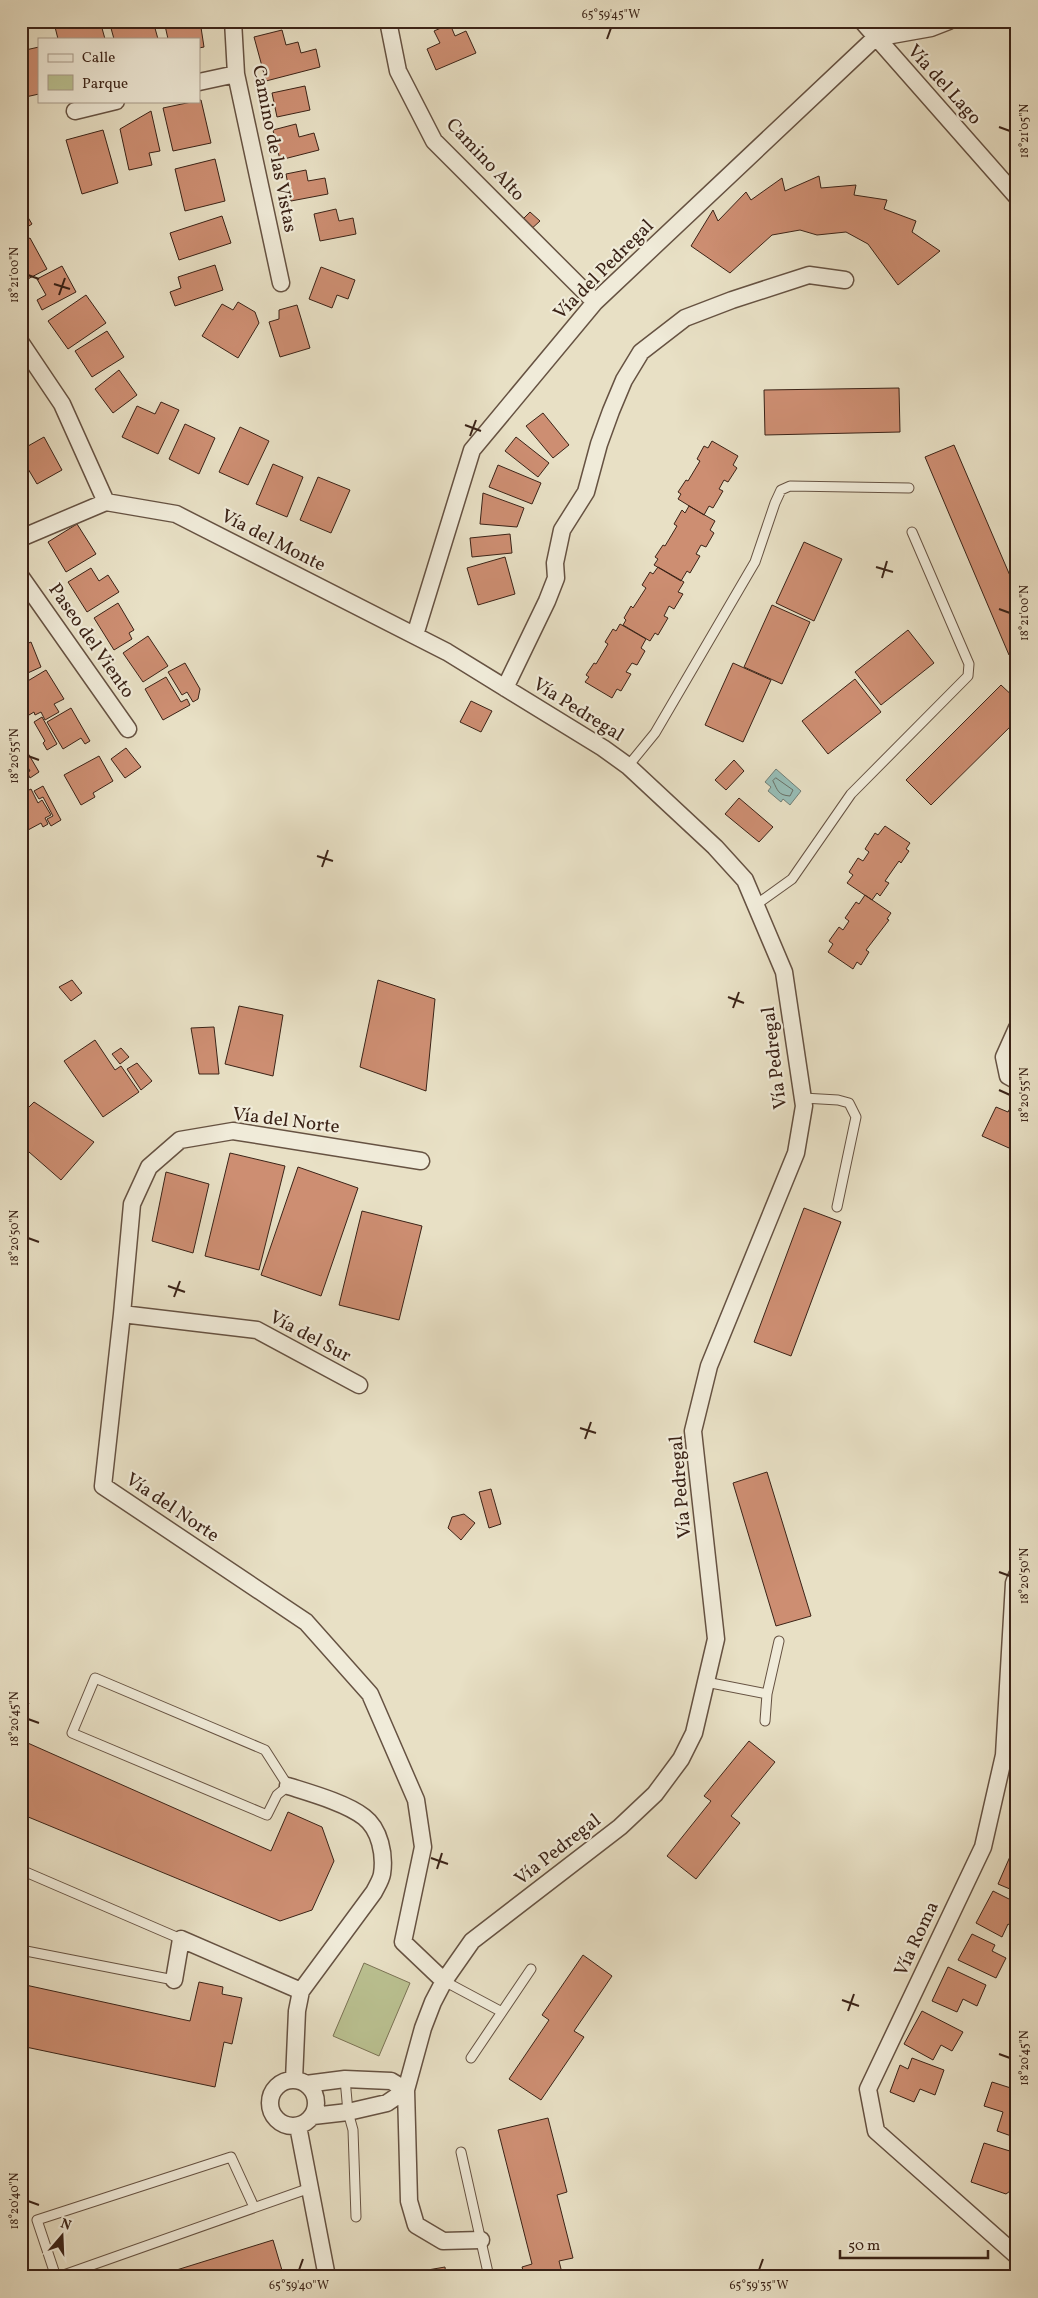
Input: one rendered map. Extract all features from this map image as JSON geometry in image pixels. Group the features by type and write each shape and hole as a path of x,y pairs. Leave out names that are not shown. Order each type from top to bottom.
{"street":[{"name":"Camino de las Vistas","path":"233,21 236,74 281,283"},
{"name":"Camino Alto","path":"388,21 398,71 434,141 595,302"},
{"name":"Vía del Lago","path":"862,21 1017,197"},
{"name":"Vía del Pedregal","path":"415,635 472,450 595,302 876,38 888,21"},
{"path":"876,38 931,28 949,21"},
{"path":"200,82 236,74"},
{"path":"75,111 112,102"},
{"path":"505,688 547,601 556,578 555,563 562,530 586,492 599,444 611,411 624,380 641,352 685,318 732,300 809,275 845,280"},
{"path":"21,342 62,404 106,502 21,538"},
{"name":"Vía del Monte","path":"106,502 176,514 415,635"},
{"name":"Paseo del Viento","path":"21,576 128,729"},
{"name":"Vía Pedregal","path":"415,635 603,748 628,766 715,847 745,880 757,904 784,972 804,1106 796,1153 709,1366 694,1431 716,1639 694,1733 681,1759 655,1794 620,1827 472,1941 444,1981 423,2028 406,2090 409,2201 416,2225 444,2241 481,2240"},
{"path":"1017,1028 1004,1057 1008,1076 1017,1080"},
{"name":"Vía del Norte","path":"420,1161 233,1131 180,1140 149,1167 132,1204 103,1486 306,1622 370,1694 416,1800 423,1847 403,1942 444,1981"},
{"name":"Vía del Sur","path":"122,1314 257,1330 359,1386"},
{"name":"Vía Roma","path":"1017,1574 1014,1583 1004,1755 983,1847 868,2089 876,2130 1017,2256"},
{"path":"288,1786 326,1799 364,1817 377,1832 383,1856 382,1876 374,1892 301,1991 297,2010 300,2082"},
{"path":"174,1980 182,1939 301,1991"},
{"path":"300,2082 313,2090 316,2108 313,2116 306,2122 298,2126 289,2126 280,2122 274,2116 271,2107 271,2098 274,2090 281,2084 300,2082 345,2079 391,2081 406,2090 387,2103 348,2112 313,2116"},
{"path":"298,2126 327,2277"}],"lane":[{"path":"628,766 655,733 755,562 781,490 790,486 909,488"},
{"path":"757,904 792,879 851,794 968,676 969,664 912,532"},
{"path":"803,1098 838,1100 849,1103 856,1117 837,1208"},
{"path":"765,1721 767,1694 779,1641"},
{"path":"95,1678 265,1750 288,1786 277,1794 267,1815 72,1733 95,1678"},
{"path":"706,1682 767,1694"},
{"path":"21,1870 182,1939"},
{"path":"21,1950 174,1980"},
{"path":"471,2058 531,1969"},
{"path":"444,1981 502,2012"},
{"path":"345,2079 348,2112 353,2130 356,2217"},
{"path":"461,2152 489,2277"},
{"path":"254,2206 231,2157 37,2220 57,2277 254,2206 310,2188"}],"green space":[{"path":"364,1963 410,1983 379,2056 333,2036"}],"water":[{"path":"776,769 801,791 790,805 783,799 781,802 768,791 771,787 765,782"}],"building":[{"path":"76,21 100,21 105,38 58,38 55,27"},
{"path":"109,21 153,21 158,38 114,38"},
{"path":"164,21 200,21 204,47 200,48 200,38 168,38"},
{"path":"450,24 455,36 466,31 476,53 436,70 427,49 440,43 434,31"},
{"path":"282,30 286,45 298,42 301,53 316,49 320,67 266,81 254,37"},
{"path":"38,47 38,94 21,98 21,51"},
{"path":"305,86 310,110 277,117 272,93"},
{"path":"200,100 211,143 173,151 163,108 200,102"},
{"path":"151,111 160,151 149,153 152,165 129,170 120,129"},
{"path":"296,124 299,137 314,133 319,150 280,160 273,130"},
{"path":"103,130 118,183 82,194 66,140"},
{"path":"215,159 225,201 185,211 175,169"},
{"path":"306,170 308,181 325,178 328,194 291,201 286,174"},
{"path":"819,176 821,188 856,185 854,195 887,200 884,209 916,221 912,232 940,251 898,285 868,244 846,232 817,235 800,230 772,235 730,273 691,246 713,210 718,221 746,192 751,200 782,178 785,191"},
{"path":"21,206 32,224 21,231"},
{"path":"336,209 339,221 353,218 356,234 320,241 314,214"},
{"path":"530,212 540,221 529,231 520,222"},
{"path":"222,216 231,243 179,260 170,233"},
{"path":"30,238 47,269 22,282 21,242"},
{"path":"215,265 223,290 175,306 170,292 181,288 178,277"},
{"path":"62,266 76,292 42,310 37,300 46,295 37,279"},
{"path":"321,267 355,280 348,299 337,295 332,308 309,299"},
{"path":"86,295 106,323 68,349 48,321"},
{"path":"238,302 255,312 259,323 238,358 202,336 222,304 233,310"},
{"path":"297,305 310,348 280,357 269,322 279,319 279,310"},
{"path":"107,331 124,357 92,377 75,351"},
{"path":"119,370 137,395 113,413 95,389"},
{"path":"899,388 900,432 765,435 764,390"},
{"path":"161,402 179,410 158,454 122,437 137,406 155,414"},
{"path":"543,413 569,445 553,458 526,426"},
{"path":"185,424 215,438 199,474 169,459"},
{"path":"240,427 269,441 248,485 219,472"},
{"path":"44,437 62,470 37,484 21,457 21,450"},
{"path":"516,437 549,463 538,477 505,451"},
{"path":"712,441 738,456 733,465 737,468 728,482 724,480 719,489 723,491 713,508 709,506 704,515 678,499 681,494 678,492 686,480 688,481 700,461 697,459 704,446 708,448"},
{"path":"954,445 1017,592 1017,652 1009,655 925,457"},
{"path":"273,464 303,477 287,517 256,504"},
{"path":"498,465 541,483 532,504 489,487"},
{"path":"318,477 350,490 331,533 300,520"},
{"path":"483,493 524,508 517,527 480,524"},
{"path":"689,506 715,521 710,530 714,533 706,547 701,545 696,554 700,556 690,573 687,571 681,581 654,565 658,559 655,557 663,545 665,546 677,526 674,524 682,510 685,513"},
{"path":"77,524 96,554 66,572 48,542"},
{"path":"510,534 512,553 472,557 470,538"},
{"path":"804,542 842,559 814,621 776,603"},
{"path":"505,557 515,594 478,605 467,568"},
{"path":"658,567 684,582 678,592 683,594 674,609 669,606 664,616 668,618 658,635 655,633 650,641 623,625 626,620 624,618 631,606 633,608 646,588 642,585 650,572 653,574"},
{"path":"91,568 99,581 108,575 119,592 87,612 68,582"},
{"path":"118,603 134,630 129,633 132,639 114,650 94,618"},
{"path":"772,605 810,622 782,684 744,667"},
{"path":"620,624 646,639 641,648 645,651 637,665 632,663 626,672 631,674 621,691 617,689 612,698 585,682 589,677 586,675 594,663 596,664 608,644 605,642 613,629 616,631"},
{"path":"908,630 934,663 881,705 855,672"},
{"path":"148,636 168,666 143,682 123,653"},
{"path":"21,639 24,645 31,642 41,667 21,676"},
{"path":"185,663 200,689 198,699 193,702 187,692 182,695 168,672"},
{"path":"733,663 771,680 743,742 705,725"},
{"path":"46,670 64,699 54,704 59,712 45,720 41,712 35,715 34,712 24,718 21,713 21,685"},
{"path":"166,677 181,702 187,699 190,705 163,720 145,689"},
{"path":"855,679 881,712 828,754 802,721"},
{"path":"1001,685 1017,700 1017,720 931,805 906,780"},
{"path":"471,701 492,711 481,732 460,722"},
{"path":"71,708 90,741 85,744 81,738 63,749 47,722"},
{"path":"42,717 57,744 47,750 43,743 45,741 34,722"},
{"path":"22,743 39,772 30,778 27,772 30,771 21,755"},
{"path":"126,748 141,767 125,778 111,759"},
{"path":"99,756 113,781 93,793 95,797 81,805 64,775"},
{"path":"734,760 744,771 726,790 715,780"},
{"path":"21,761 27,770 23,773 27,781 21,784"},
{"path":"43,786 61,820 51,826 47,819 53,816 43,797 39,799 34,791"},
{"path":"31,789 38,803 42,800 51,815 45,818 48,824 43,827 41,823 28,830 21,818 21,794"},
{"path":"739,798 773,827 759,842 725,814"},
{"path":"885,826 910,843 906,849 909,851 901,863 899,861 885,881 889,883 880,896 877,893 872,900 847,883 853,875 849,872 858,858 863,861 869,852 865,849 875,833 878,835"},
{"path":"865,895 891,913 887,919 889,920 866,950 869,952 861,965 857,962 853,969 828,952 833,944 829,941 839,927 843,930 849,921 845,918 856,902 859,904"},
{"path":"72,980 82,993 71,1001 59,987"},
{"path":"378,980 435,999 426,1091 360,1067"},
{"path":"239,1006 283,1015 273,1076 225,1064"},
{"path":"214,1027 219,1074 199,1074 191,1028"},
{"path":"95,1040 115,1070 121,1066 139,1092 103,1117 64,1061"},
{"path":"121,1048 129,1057 120,1064 112,1054"},
{"path":"137,1063 152,1081 141,1090 127,1069"},
{"path":"1014,1101 1017,1103 1017,1138 1014,1137 1009,1148 982,1136 996,1107 1008,1112"},
{"path":"34,1102 94,1142 61,1180 21,1145 21,1115"},
{"path":"230,1153 285,1166 259,1270 205,1256"},
{"path":"298,1167 358,1188 321,1296 261,1275"},
{"path":"166,1172 209,1184 193,1253 152,1241"},
{"path":"804,1208 841,1222 791,1356 754,1342"},
{"path":"362,1211 422,1226 399,1320 339,1305"},
{"path":"767,1472 811,1616 776,1626 733,1483"},
{"path":"491,1489 501,1524 489,1528 479,1492"},
{"path":"464,1514 475,1523 461,1540 448,1528 452,1517"},
{"path":"21,1699 29,1703 21,1718"},
{"path":"21,1740 271,1851 288,1812 322,1827 334,1861 312,1910 280,1921 21,1814"},
{"path":"749,1741 775,1762 731,1816 740,1823 696,1879 667,1856 711,1801 704,1796"},
{"path":"1012,1852 1017,1854 1017,1892 998,1884"},
{"path":"993,1891 1017,1903 1017,1929 1008,1924 1002,1937 976,1923"},
{"path":"972,1934 995,1945 992,1951 1006,1958 996,1978 958,1960"},
{"path":"583,1955 612,1976 574,2031 584,2037 541,2100 509,2079 549,2020 542,2015"},
{"path":"948,1967 986,1985 977,2006 963,1999 957,2012 932,2001"},
{"path":"199,1982 223,1987 222,1994 242,1998 232,2044 224,2042 215,2087 21,2046 21,1984 190,2021"},
{"path":"922,2011 963,2032 952,2051 941,2045 933,2060 904,2044"},
{"path":"912,2058 944,2070 935,2095 920,2089 914,2102 890,2092 900,2065 908,2069"},
{"path":"1017,2067 1017,2080 1012,2078"},
{"path":"992,2082 1017,2090 1017,2138 997,2131 1003,2112 984,2106"},
{"path":"548,2118 567,2192 557,2195 573,2258 559,2261 563,2277 525,2277 522,2267 532,2264 498,2130"},
{"path":"984,2143 1013,2152 1017,2158 1017,2186 1006,2194 971,2182"},
{"path":"273,2240 284,2277 154,2277"},
{"path":"445,2267 446,2277 417,2277 416,2272"}]}
